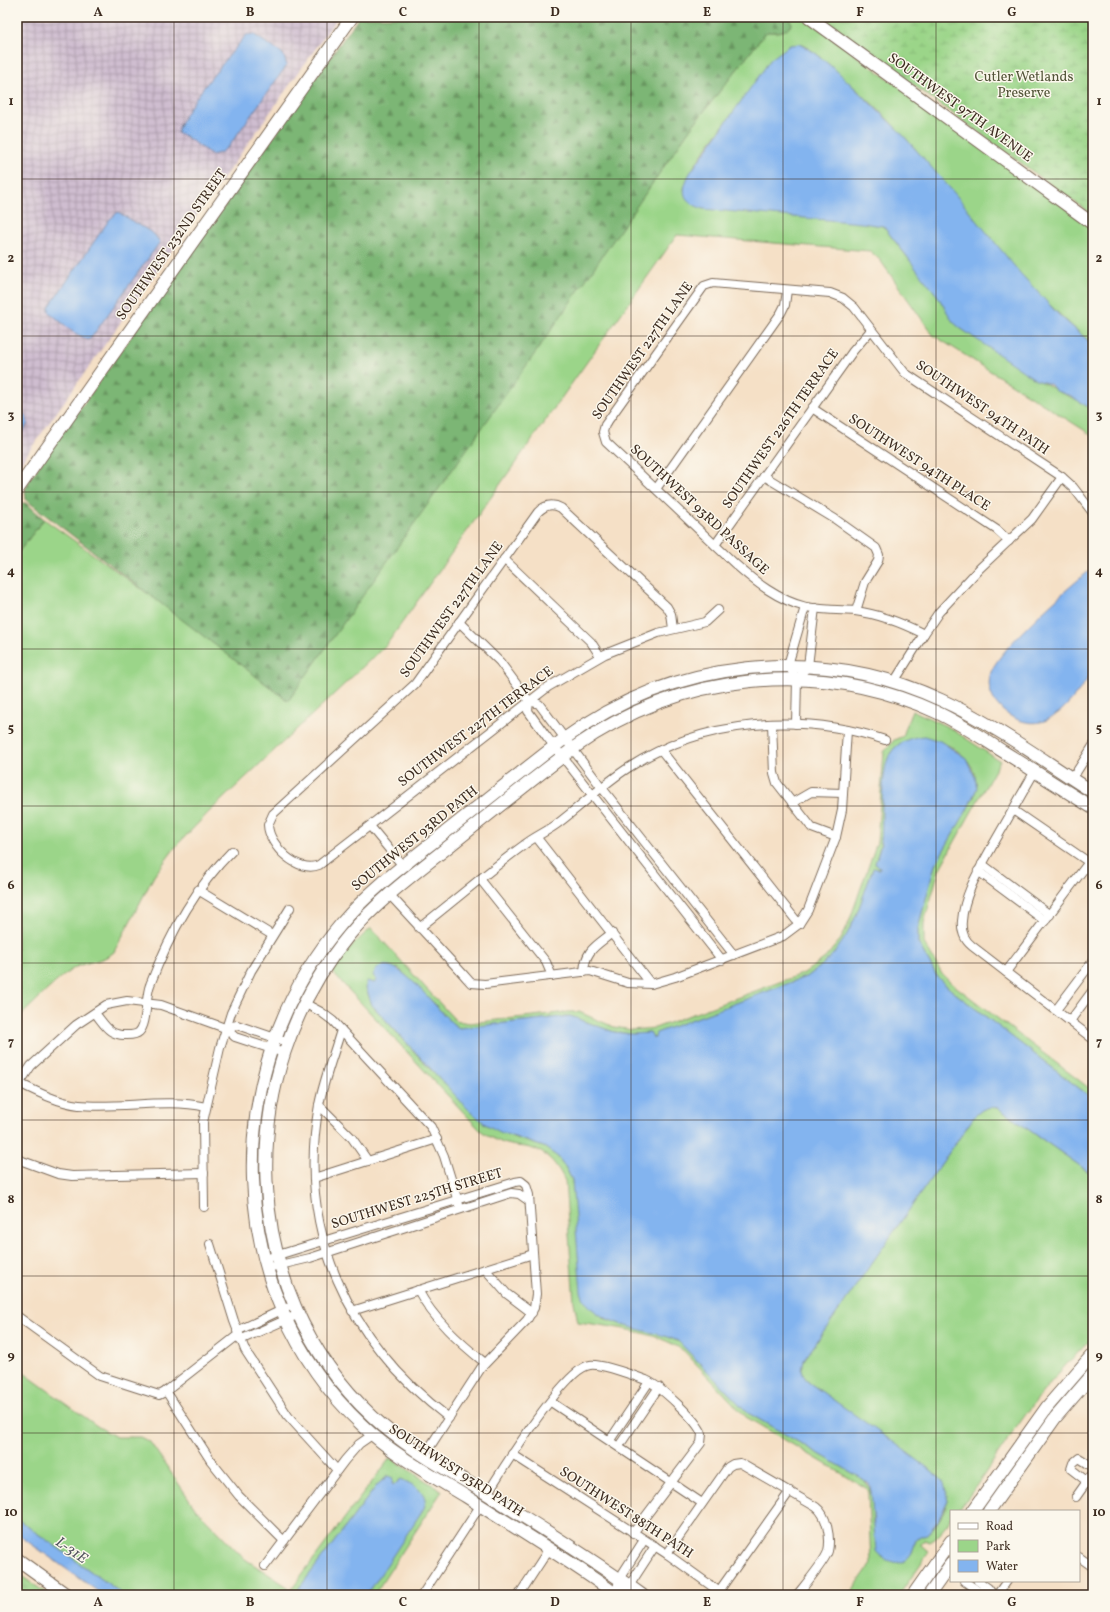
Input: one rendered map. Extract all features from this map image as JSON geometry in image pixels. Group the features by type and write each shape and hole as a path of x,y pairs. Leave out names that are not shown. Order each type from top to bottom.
{"street":[{"name":"SOUTHWEST 232ND STREET","path":"17,490 352,17"},
{"name":"SOUTHWEST 97TH AVENUE","path":"809,17 1093,224"},
{"name":"SOUTHWEST 94TH PATH","path":"706,285 716,283 830,293 839,296 852,306 905,373 1062,477 1073,487 1093,513"},
{"name":"SOUTHWEST 227TH LANE","path":"603,432 606,423 697,295 706,285"},
{"path":"656,489 781,314 786,303 787,290"},
{"name":"SOUTHWEST 226TH TERRACE","path":"715,545 857,345 871,330"},
{"name":"SOUTHWEST 94TH PLACE","path":"812,408 997,530 1009,541"},
{"name":"SOUTHWEST 93RD PASSAGE","path":"603,432 607,443 715,545 761,585 780,597 805,607 856,612 892,620 924,634"},
{"path":"764,476 875,546 879,555 878,562 864,586 856,612"},
{"path":"894,682 924,634 940,612 970,579 1036,516 1062,477"},
{"name":"SOUTHWEST 227TH LANE","path":"306,868 296,864 282,851 270,834 268,825 273,814 412,688 538,512 548,505 561,508 667,607 671,614 673,628"},
{"path":"504,559 592,642 600,656"},
{"path":"798,679 788,665 805,607"},
{"path":"796,724 798,679 808,666 815,608"},
{"name":"SOUTHWEST 227TH TERRACE","path":"306,868 316,867 323,863 529,701 556,682 600,656 673,628 704,622 718,610"},
{"path":"459,622 500,662 529,701 539,704 559,743 562,757 722,960"},
{"name":"SOUTHWEST 93RD PATH","path":"616,1595 549,1549 412,1464 372,1435 328,1388 306,1356 284,1315 266,1264 255,1207 252,1150 258,1100 273,1043 301,981 329,939 362,901 403,866 559,743 614,707 672,683 703,675 734,669 788,665 855,672 894,682 927,694 962,710 1093,792"},
{"name":"SOUTHWEST 93RD PATH","path":"642,1595 487,1494 424,1456 390,1432 353,1397 322,1357 297,1309 279,1260 268,1203 266,1153 271,1102 285,1048 304,1003 339,947 364,918 389,894 572,749 618,721 676,696 738,682 798,679 852,685 888,694 918,704 958,724 1093,808"},
{"path":"529,701 528,712 559,743 572,749 734,955"},
{"path":"772,724 774,777 779,787 812,828 836,837"},
{"path":"419,928 524,845 561,821 628,768 661,750 689,739 727,729 772,724 796,724 847,730 885,740"},
{"path":"389,894 419,928 474,984 584,972 597,972 628,983 651,984 722,960 783,936 799,924 812,904 836,837 843,793 847,730"},
{"path":"1072,779 1093,746"},
{"path":"661,750 799,924"},
{"path":"1035,771 980,867 970,891 963,915 962,926 964,936 969,944 1093,1039"},
{"path":"792,803 811,792 843,793"},
{"path":"1006,972 1091,863 1013,810"},
{"path":"370,826 403,866"},
{"path":"536,838 651,984"},
{"path":"95,1013 112,1034 120,1036 137,1034 142,1027 150,984 170,938 198,890 208,876 232,851"},
{"path":"980,867 1047,918"},
{"path":"480,879 546,962 552,976"},
{"path":"198,890 272,936"},
{"path":"204,1207 203,1127 206,1107 226,1028 251,971 290,908"},
{"path":"584,972 585,959 589,952 612,933"},
{"path":"1056,1010 1093,961"},
{"path":"1070,1021 1093,990"},
{"path":"206,1107 186,1104 78,1105 18,1085 25,1073 35,1062 76,1025 106,1005 120,1002 146,1002 161,1005 226,1028 235,1037 273,1043"},
{"path":"304,1003 324,1014 341,1030 425,1120 437,1139 460,1210"},
{"path":"226,1028 237,1025 285,1048"},
{"path":"341,1030 319,1105 314,1143 314,1178 324,1241 352,1311 375,1346 397,1373 423,1398 449,1418"},
{"path":"319,1105 352,1138 368,1161"},
{"path":"314,1178 437,1139"},
{"path":"17,1159 58,1174 72,1176 204,1173"},
{"name":"SOUTHWEST 225TH STREET","path":"266,1264 324,1241 518,1181 523,1182 528,1188 528,1201"},
{"name":"SOUTHWEST 225TH STREET","path":"279,1260 328,1253 514,1193 521,1195 528,1201"},
{"path":"424,1456 485,1363 532,1313 536,1294 528,1201"},
{"path":"210,1244 239,1335 288,1416 337,1470"},
{"path":"352,1311 533,1254"},
{"path":"485,1269 508,1294 532,1313"},
{"path":"418,1290 445,1328 485,1363"},
{"path":"17,1316 103,1378 157,1394 166,1391 239,1335 297,1309"},
{"path":"974,1510 1047,1407 1093,1354"},
{"path":"487,1494 533,1423 570,1379 590,1365 609,1369 649,1382 659,1387 699,1428 702,1436 700,1443 633,1533"},
{"path":"990,1510 1055,1418 1093,1374"},
{"path":"610,1440 649,1382"},
{"path":"619,1446 659,1387"},
{"path":"166,1391 210,1461 239,1496 284,1541"},
{"path":"551,1402 619,1446 702,1503"},
{"path":"265,1566 337,1470 359,1444 372,1435"},
{"name":"SOUTHWEST 88TH PATH","path":"512,1454 655,1546 721,1593"},
{"path":"1090,1484 1073,1471 1072,1466 1076,1459 1079,1458 1093,1467"},
{"path":"667,1554 729,1466 734,1463 742,1464 816,1507 823,1514 827,1525 828,1551 797,1595"},
{"path":"1076,1497 1090,1484 1093,1473"},
{"path":"721,1593 790,1491"},
{"path":"422,1595 480,1506"},
{"path":"616,1595 619,1579 644,1540"},
{"path":"616,1595 629,1586 655,1546"},
{"path":"929,1595 946,1564 950,1546"},
{"path":"519,1595 549,1549"},
{"path":"1080,1558 1093,1567"},
{"path":"17,1560 67,1595"},
{"path":"913,1595 946,1564"},
{"path":"965,1582 984,1595"},
{"path":"979,1582 988,1588 993,1595"},
{"path":"997,1595 1006,1582"}],"shaded area":[{"path":"17,17 338,17 17,468"}],"green space":[{"path":"359,17 788,17 792,23 787,29 778,32 767,32 764,35 690,129 536,352 288,701 26,500 25,490 30,479"},
{"path":"788,17 803,17 1093,228 1093,345 1029,284 1009,262 932,168 870,101 825,61 802,45 790,45 730,117 698,160 688,177 684,190 883,226 937,295 954,322 960,328 1043,383 1058,392 1080,401 1088,407 1094,417 1093,437 933,335 880,260 870,251 677,235 387,644 209,812 177,845 154,876 114,952 100,960 76,967 54,984 17,1019 17,554 44,519 165,606 288,701 690,129 764,35 767,32 778,32 790,27 790,18"},
{"name":"Cutler Wetlands Preserve","path":"819,17 1093,17 1093,215"},
{"path":"26,503 44,519 17,554 17,504"},
{"path":"912,710 950,728 1000,761 939,870 924,923 924,943 942,974 950,982 1093,1091 1093,1099 951,990 938,978 918,943 918,928 935,865 974,797 976,779 970,764 959,752 944,744 928,739 912,739 898,745 889,756 884,774 881,840 875,864 880,867 880,869 873,869 862,901 843,941 822,965 808,976 657,1033 655,1038 653,1038 650,1033 632,1034 614,1032 570,1016 459,1028 449,1021 434,1003 398,968 366,988 372,1005 429,1068 485,1124 513,1137 544,1147 558,1157 566,1168 572,1180 576,1216 603,1318 678,1341 748,1413 863,1479 867,1484 871,1495 873,1525 912,1554 917,1539 928,1533 935,1526 943,1514 948,1500 936,1474 808,1382 804,1377 803,1372 804,1360 974,1117 982,1110 990,1107 998,1108 1093,1175 1093,1339 1075,1356 1041,1394 958,1510 950,1510 950,1518 944,1530 929,1542 924,1540 921,1545 929,1552 899,1595 849,1595 871,1564 868,1493 866,1488 746,1417 684,1351 673,1344 647,1334 578,1322 574,1302 565,1181 556,1165 547,1156 536,1150 528,1147 513,1146 503,1143 480,1130 331,971 343,954 371,928 456,1021 470,1023 579,1012 614,1027 632,1030 655,1028 804,973 825,958 841,939 849,922 877,842 884,752 894,740 903,736"},
{"path":"17,1368 97,1426 116,1437 140,1437 150,1442 196,1509 245,1559 291,1589 390,1458 442,1491 374,1595 367,1595 425,1505 420,1491 414,1486 401,1479 394,1485 388,1476 378,1484 294,1595 124,1595 17,1519"},
{"path":"17,1573 49,1595 17,1595"}],"water":[{"path":"253,34 283,54 287,65 229,146 220,153 212,155 185,136 177,133 188,110 207,83 246,35"},
{"path":"799,44 814,52 838,72 901,133 956,195 1020,273 1058,314 1093,345 1093,414 1090,412 1089,408 1071,396 1056,391 1050,384 1036,380 953,322 937,295 883,226 703,209 691,203 687,199 684,191 690,173 771,59 790,45"},
{"path":"118,212 154,234 160,242 91,338 88,340 73,332 49,312 49,307 109,220"},
{"path":"17,409 26,416 28,424 17,440"},
{"path":"1093,568 1093,672 1073,699 1054,716 1036,723 1025,722 1015,718 1005,712 997,704 991,694 989,683 991,672 997,661 1021,633 1053,602"},
{"path":"924,736 940,741 966,758 975,777 977,788 967,810 935,865 918,928 918,943 938,978 951,990 1093,1099 1093,1175 998,1108 990,1107 982,1110 974,1117 804,1360 803,1372 804,1377 808,1382 896,1444 936,1474 944,1483 948,1500 938,1521 927,1534 916,1539 911,1555 903,1562 898,1563 883,1558 876,1551 871,1491 869,1484 863,1479 748,1413 678,1341 622,1325 597,1313 587,1304 581,1292 572,1180 566,1168 558,1157 544,1147 500,1132 485,1124 467,1108 372,1005 366,988 367,981 375,983 377,981 373,975 381,966 391,967 403,973 451,1022 459,1028 570,1016 614,1032 632,1034 650,1033 653,1038 655,1038 656,1033 808,976 834,953 843,941 862,900 873,868 880,869 880,867 875,864 881,843 883,783 890,754 900,743"},
{"path":"388,1476 393,1478 392,1484 394,1485 401,1479 423,1493 425,1498 424,1508 367,1595 294,1595 378,1484"},
{"name":"L-31E","path":"17,1519 124,1595 103,1595 17,1534"}]}
